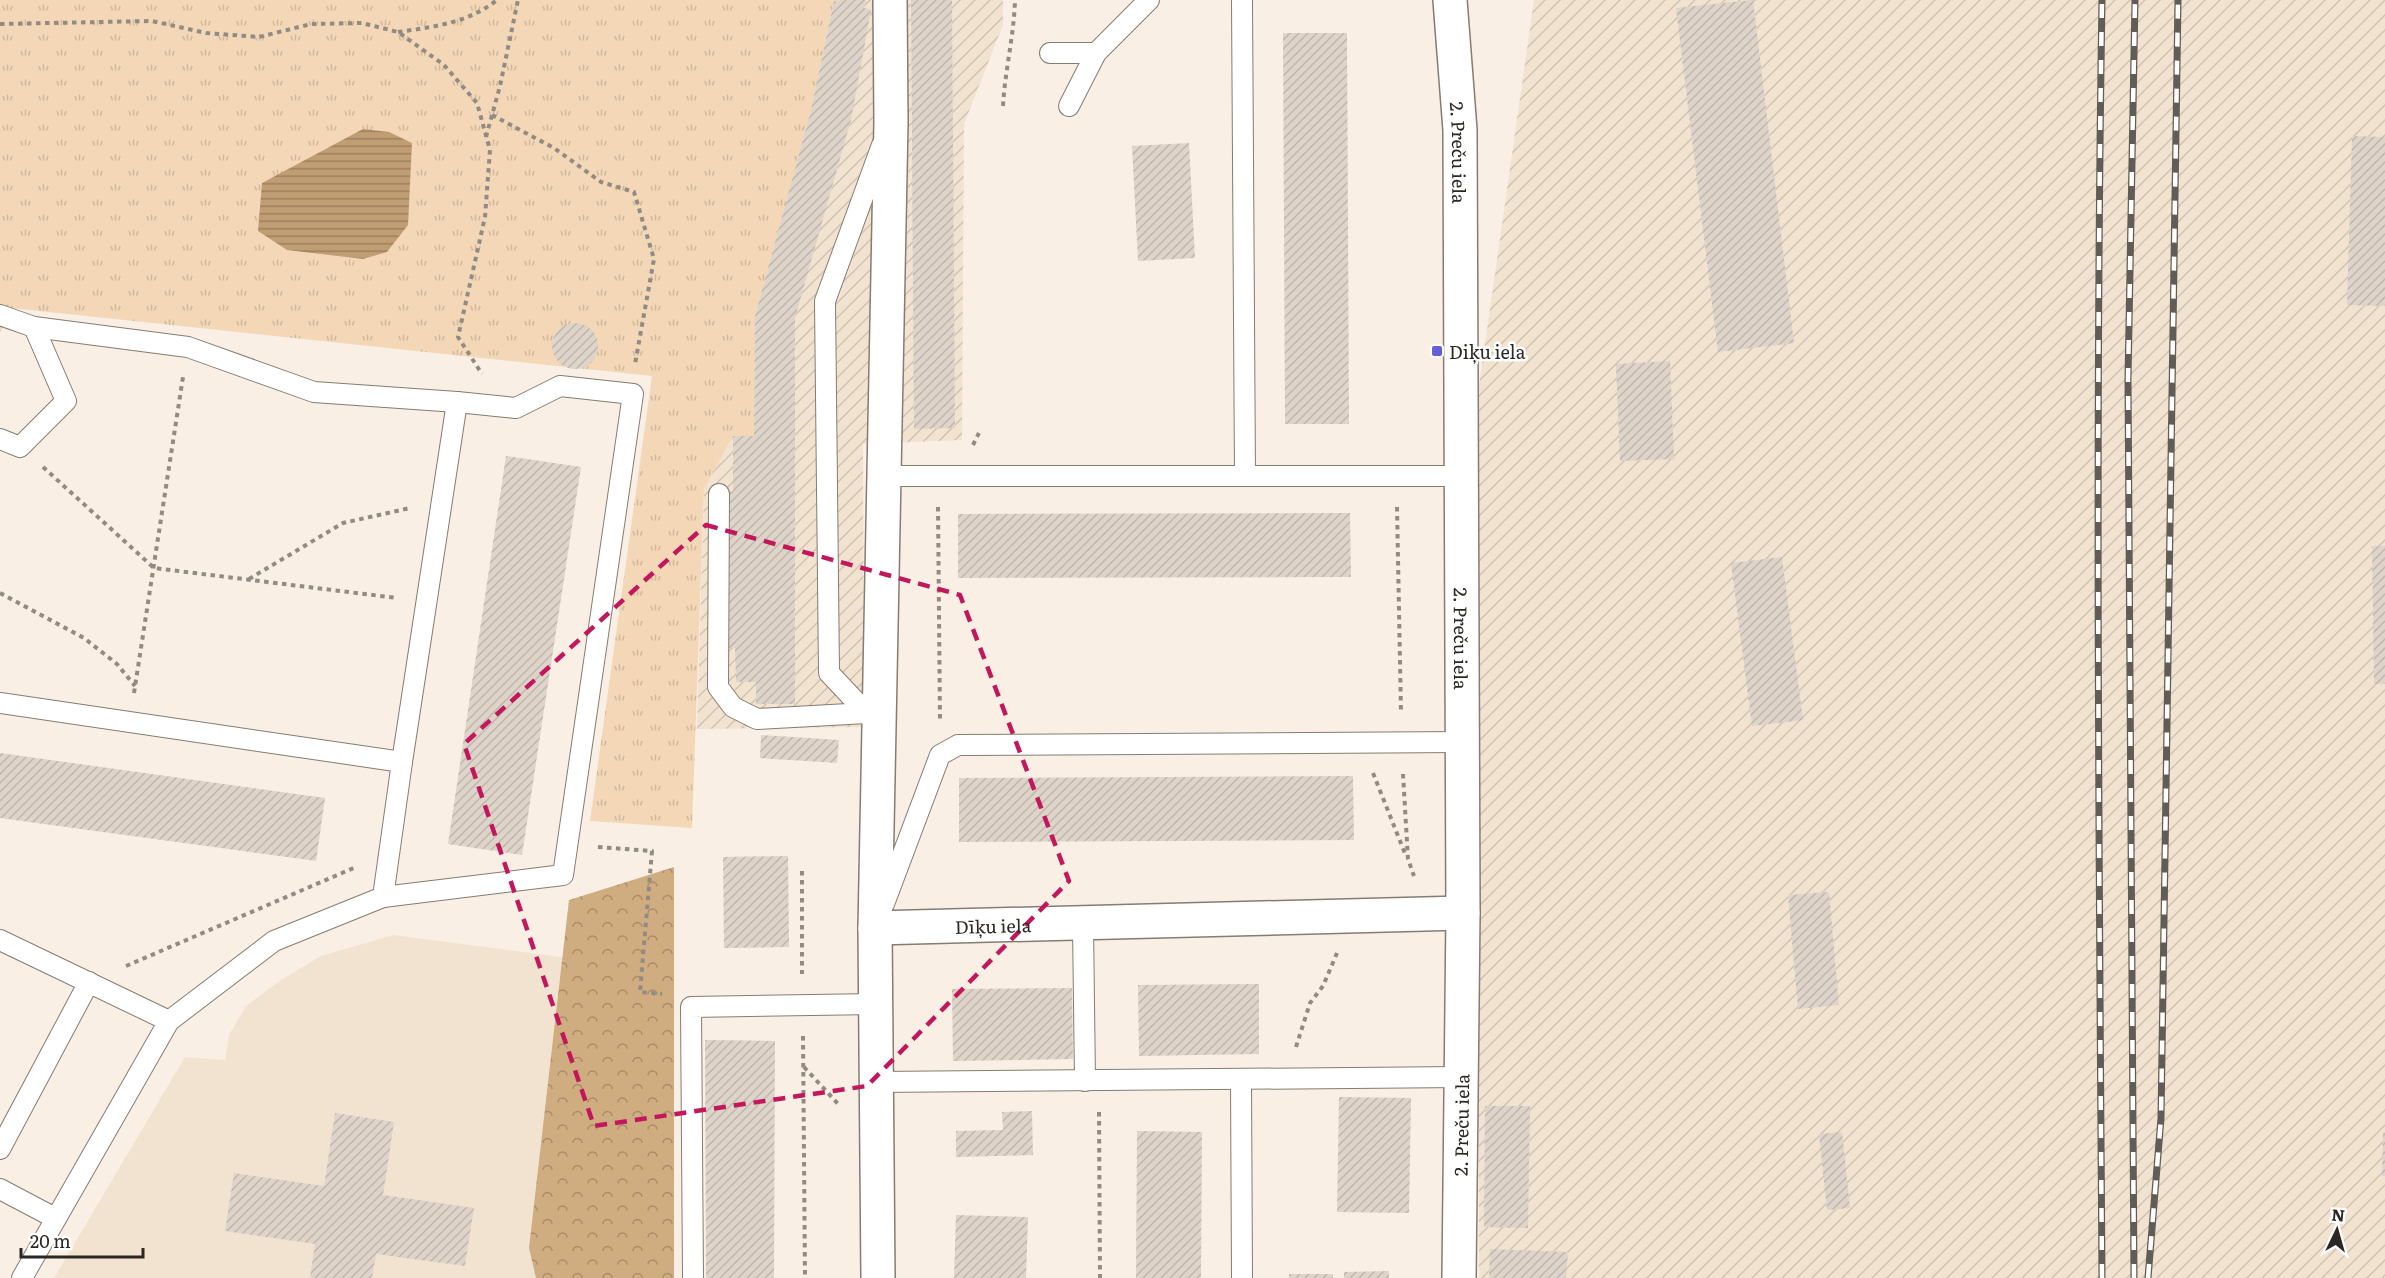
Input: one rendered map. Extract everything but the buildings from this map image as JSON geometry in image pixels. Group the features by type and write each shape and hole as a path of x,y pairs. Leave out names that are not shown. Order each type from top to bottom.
{"street":[{"path":"878,1278 872,719 883,476 891,122 890,0"},
{"name":"2. Preču iela","path":"1450,0 1460,130 1463,913 1459,1278"},
{"name":"Dīķu iela","path":"875,928 1463,913"}],"lane":[{"path":"1069,106 1096,53 1149,0"},
{"path":"1242,0 1245,476"},
{"path":"1050,53 1096,53"},
{"path":"872,719 829,673 825,301 891,122"},
{"path":"0,315 34,327 188,347 314,392 516,408 561,386 633,394 563,875 383,897 274,941 169,1021 22,1278"},
{"path":"0,439 20,447 66,401 34,327"},
{"path":"383,897 425,602 457,402"},
{"path":"883,476 1461,476"},
{"path":"719,494 718,687 733,707 757,719 872,719"},
{"path":"0,703 402,762"},
{"path":"875,928 940,755 958,745 1462,742"},
{"path":"1083,924 1092,1081"},
{"path":"0,940 169,1021"},
{"path":"0,1149 89,982"},
{"path":"693,1278 691,1007 876,1004"},
{"path":"876,1082 1461,1077"},
{"path":"1241,1080 1242,1278"},
{"path":"0,1189 55,1218"}],"path":[{"path":"398,32 449,24 487,8 497,0"},
{"path":"486,138 518,0"},
{"path":"1003,106 1005,72 1014,26 1015,0"},
{"path":"0,24 152,21 206,33 259,37 311,24 362,23 398,32 444,65 477,103 490,150 485,217 458,337 503,407"},
{"path":"492,115 554,148 601,182 634,192 654,259 636,353 633,394"},
{"path":"130,723 188,347"},
{"path":"20,447 154,568 425,602"},
{"path":"938,476 940,755"},
{"path":"1396,476 1401,742 1408,859"},
{"path":"248,579 343,523 441,500"},
{"path":"0,593 84,638 117,664 135,687"},
{"path":"1361,743 1429,913"},
{"path":"568,845 652,851 640,992 671,995"},
{"path":"89,982 358,866"},
{"path":"802,871 805,1278"},
{"path":"1286,1079 1310,1002 1323,986 1352,916"},
{"path":"1092,1081 1100,1278"}],"highlighted area":[{"path":"706,525 960,595 1069,881 867,1086 594,1126 464,744"}],"shaded area":[{"path":"840,0 1003,0 1003,25 964,124 962,440 863,444 864,727 697,729 704,489 733,436 754,435 755,316 811,110 834,1 839,2"},
{"path":"1534,0 2385,0 2385,1278 1479,1278 1477,400"},
{"path":"363,129 389,132 412,143 408,225 387,252 363,259 287,250 258,231 262,183"},
{"path":"393,935 599,962 552,1278 54,1278 185,1057 225,1060 229,1035 246,1006 281,980 321,956"}],"green space":[{"path":"0,0 840,0 839,2 834,1 811,110 755,316 754,436 733,436 704,489 692,828 590,821 652,376 11,308 0,333"},
{"path":"674,867 674,1278 536,1278 529,1248 569,900"}],"railway":[{"path":"2102,0 2098,479 2102,1278"},
{"path":"2134,1278 2128,379 2135,0"},
{"path":"2148,1278 2161,1118 2178,0"}],"place":[{"name":"Diķu iela","path":"1437,351"}]}
